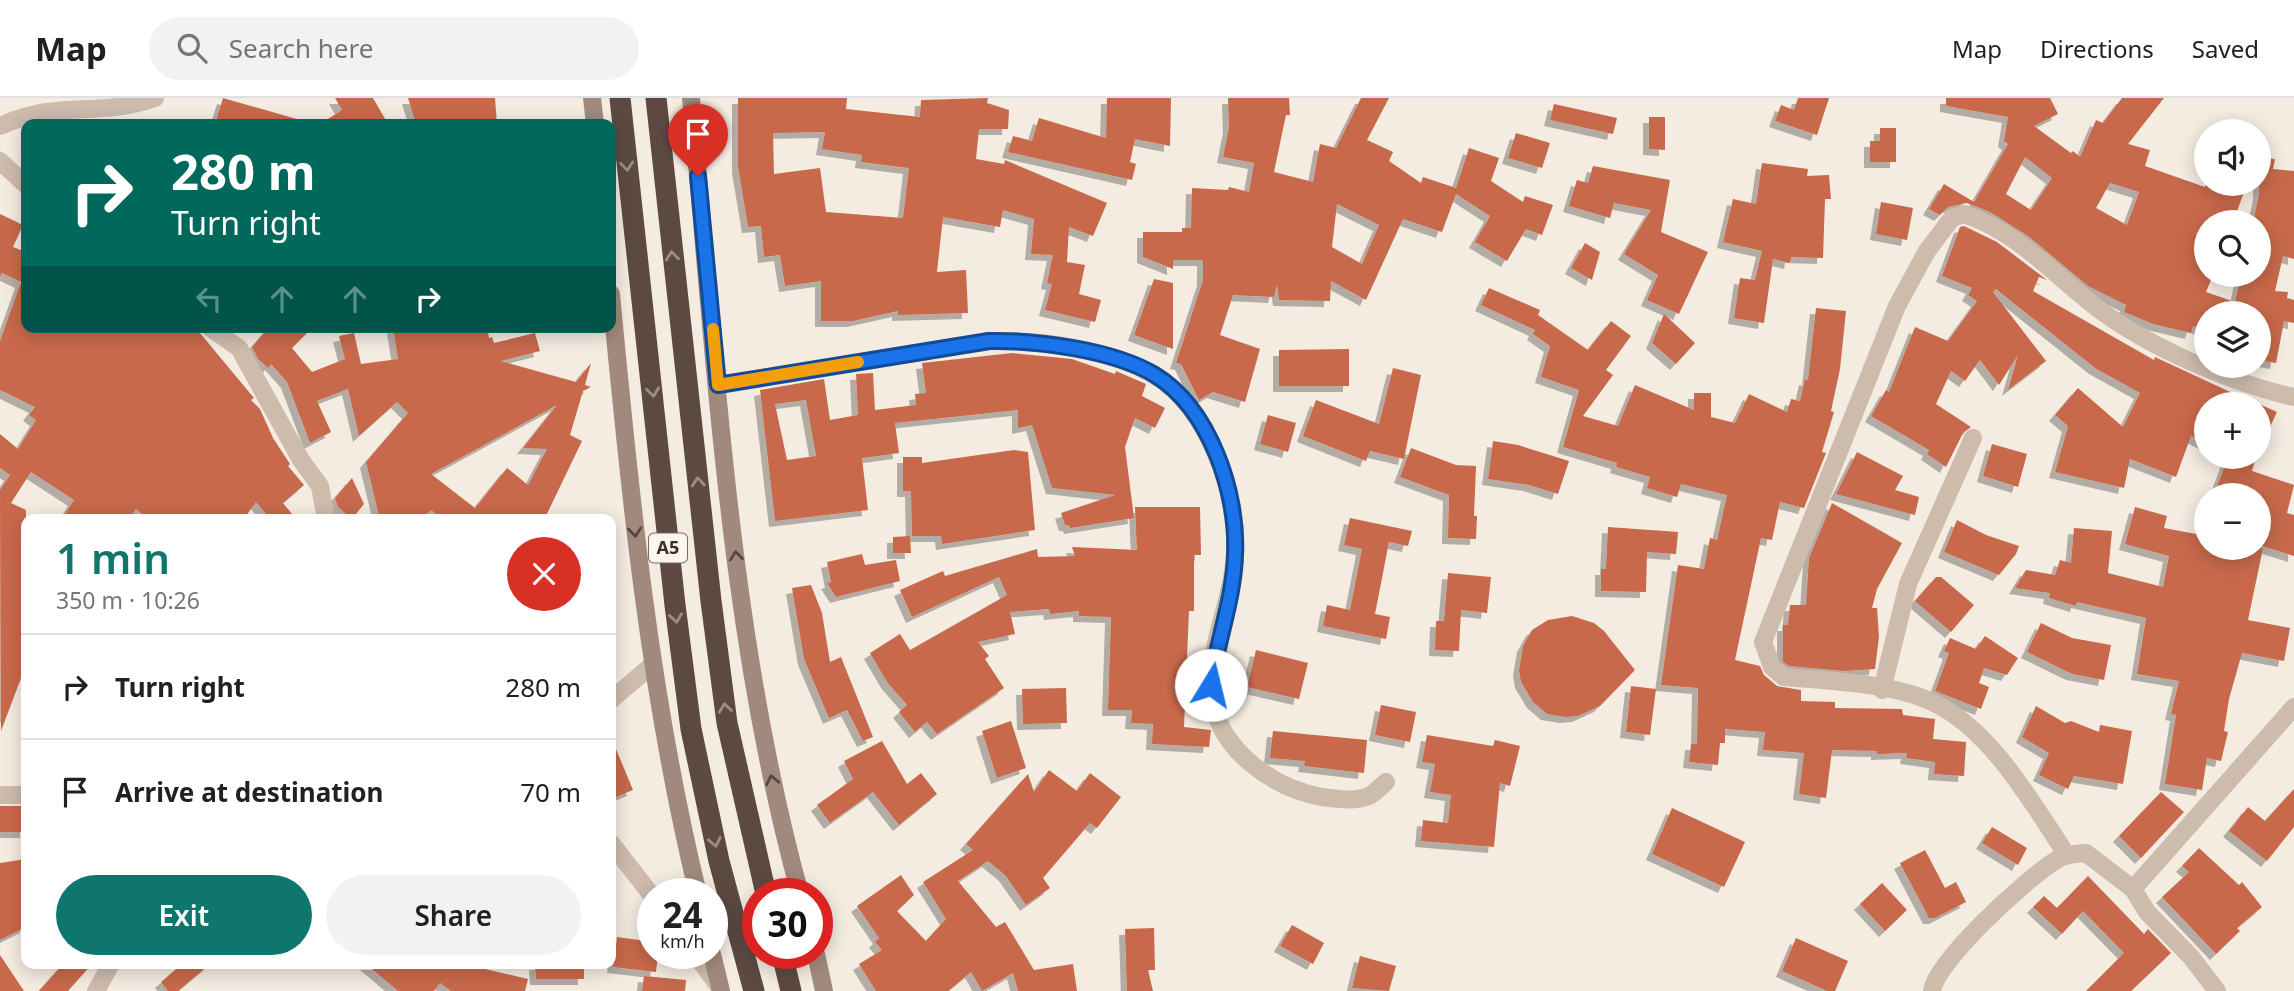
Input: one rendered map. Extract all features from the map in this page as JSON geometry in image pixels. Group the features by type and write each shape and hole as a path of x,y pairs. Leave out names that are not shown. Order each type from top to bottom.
{"highway":[{"name":"A5","path":"620,98 691,729 719,861 754,991"},
{"name":"A5","path":"656,98 711,601 727,723 762,878"},
{"path":"786,969 791,991"}],"street":[{"path":"0,126 20,110 42,102 76,99 132,106 155,98"},
{"path":"592,98 594,119"},
{"path":"691,98 740,595 755,695 796,878"},
{"path":"0,161 21,181"},
{"path":"2066,855 2020,784 1972,731 1934,702 1882,690 1784,677 1772,667 1763,642 1897,306 1927,251 1952,218 1964,214 1998,228 2053,268 2102,312 2178,356 2294,397"},
{"path":"218,333 239,348 302,460 320,486 325,514"},
{"path":"615,333 643,607 663,738 694,878"},
{"path":"718,385 989,341 1026,340 1129,363 1156,376 1174,391 1211,441 1227,481 1234,514 1235,556 1211,685 1218,719 1255,768 1291,789 1337,799 1353,799 1370,795 1386,782"},
{"path":"1882,690 1908,584 1973,438"},
{"path":"616,696 652,665"},
{"path":"2133,889 2294,707"},
{"path":"0,795 21,795"},
{"path":"616,849 638,878"},
{"path":"1932,991 1938,971 2019,888 2066,855 2086,853 2133,889 2147,912 2191,957 2217,991"},
{"path":"96,991 108,969"},
{"path":"706,969 721,990"},
{"path":"716,969 721,990"},
{"path":"819,969 824,991"}],"building":[{"path":"223,98 296,119 217,119"},
{"path":"335,98 373,98 385,119 328,119 342,110"},
{"path":"408,98 495,98 497,119 414,119"},
{"path":"738,98 847,98 846,109 920,117 921,100 988,98 987,103 1009,110 1008,129 979,129 976,159 1004,164 1005,160 1107,203 1093,236 1069,227 1067,262 1085,265 1079,294 1101,300 1095,322 1045,310 1052,284 1047,283 1053,255 1031,254 1034,219 1003,210 1000,227 943,217 937,272 966,270 968,313 898,315 898,311 853,321 821,321 821,281 785,286 780,255 764,257 761,226 748,227 738,167","holes":["825,132 822,149 862,155 861,162 909,168 903,218 826,212 820,168 774,174 773,133"]},
{"path":"1107,98 1171,98 1170,146 1135,139 1130,162 1136,164 1132,180 1008,152 1013,136 1032,141 1039,118 1106,138"},
{"path":"1228,98 1289,98 1290,115 1286,115 1274,172 1313,182 1320,144 1336,148 1361,98 1389,98 1367,140 1393,152 1389,161 1421,183 1423,177 1456,188 1469,148 1499,158 1491,181 1523,202 1525,196 1553,205 1542,235 1526,229 1507,261 1475,242 1490,216 1456,194 1442,232 1403,219 1366,300 1331,281 1330,301 1279,300 1277,285 1274,297 1233,295 1220,335 1260,349 1245,402 1213,392 1199,400 1181,364 1176,363 1203,280 1203,260 1173,260 1173,269 1143,257 1143,232 1182,232 1182,228 1191,228 1192,188 1228,190 1229,187 1249,192 1254,163 1223,157 1229,127","holes":["1337,204 1379,225 1362,264 1332,247"]},
{"path":"1798,98 1829,98 1817,135 1775,121 1781,105 1794,110"},
{"path":"1946,98 2050,98 2058,114 2034,126 2080,157 2096,120 2103,123 2122,98 2164,98 2128,144 2150,150 2145,166 2194,183 2194,196 2243,196 2237,210 2194,210 2194,287 2208,287 2206,292 2232,301 2194,301 2194,326 2191,333 2153,324 2124,312 2126,305 2088,286 2028,236 1990,212 1967,203 1948,207 1940,215 1929,209 1944,184 1974,202 2008,144 2004,141 2008,117 1946,106","holes":["2025,157 2052,178 2031,210 2006,194","2110,183 2139,192 2127,225 2096,208"]},
{"path":"1554,104 1617,118 1613,134 1550,120"},
{"path":"1649,117 1665,117 1665,150 1649,149"},
{"path":"1880,128 1896,128 1896,162 1870,162 1870,141 1880,141"},
{"path":"1516,133 1550,143 1542,168 1508,158"},
{"path":"2271,158 2275,159 2273,169 2294,171 2294,259 2283,256 2275,291 2288,292 2287,298 2294,300 2294,323 2284,321 2276,363 2271,362 2271,301 2235,301 2238,287 2271,287 2271,210 2256,210 2259,196 2271,196"},
{"path":"1762,163 1808,169 1807,176 1829,175 1831,199 1825,199 1823,258 1791,257 1790,263 1773,259 1764,323 1734,318 1740,278 1755,280 1762,251 1723,242 1733,199 1756,204"},
{"path":"1593,166 1670,180 1661,232 1708,252 1679,314 1647,300 1658,275 1624,254 1651,210 1614,203 1610,218 1569,206 1577,180 1588,183"},
{"path":"1881,202 1913,208 1907,240 1876,234"},
{"path":"0,214 21,224 13,247 21,250 21,282 2,273 0,277"},
{"path":"1964,226 1997,242 2047,280 2039,277 2033,291 2154,360 2155,357 2194,375 2194,378 2200,378 2230,392 2194,392 2194,438 2191,436 2176,477 2130,459 2124,488 2055,472 2068,426 2055,415 2078,388 2123,427 2140,393 2095,368 1996,289 1993,292 2046,361 2008,390 2018,355 1999,385 1980,360 1965,381 1951,371 1936,404 1971,427 1963,433 1946,467 1927,454 1929,450 1871,416 1886,390 1889,392 1915,327 1948,341 1977,301 1968,295 1972,288 1942,276 1960,227"},
{"path":"1585,243 1600,252 1592,280 1571,268"},
{"path":"1154,279 1173,283 1173,349 1134,335"},
{"path":"21,282 21,333 200,333 254,398 251,400 260,409 273,438 290,464 288,466 304,485 283,503 292,514 266,514 256,502 247,514 142,514 136,509 132,514 65,514 74,500 31,472 11,503 26,510 26,514 21,514 21,678 1,731 0,490 10,475 0,468 0,434 18,449 36,420 29,415 35,407 0,390 0,341"},
{"path":"1489,288 1540,310 1538,315 1588,350 1611,321 1631,336 1606,370 1613,375 1583,416 1618,426 1635,385 1694,410 1694,393 1711,393 1711,417 1735,423 1749,394 1787,412 1791,399 1800,401 1805,379 1808,380 1816,308 1846,311 1840,369 1831,411 1834,412 1822,452 1826,453 1804,508 1780,502 1772,540 1761,538 1735,660 1760,666 1764,675 1777,686 1801,690 1801,701 1835,702 1835,708 1902,709 1903,715 1935,719 1933,739 1966,742 1964,776 1934,774 1935,762 1906,758 1907,753 1877,754 1877,751 1832,750 1826,798 1799,794 1804,753 1763,750 1765,732 1725,729 1725,743 1720,743 1718,765 1689,762 1691,744 1697,744 1698,688 1661,685 1678,565 1704,569 1710,538 1717,540 1727,495 1681,484 1677,497 1647,488 1650,477 1616,467 1617,463 1563,447 1579,390 1541,377 1550,346 1533,334 1535,330 1481,305"},
{"path":"1664,314 1695,343 1676,364 1652,343"},
{"path":"264,333 307,333 292,348 312,372 345,359 339,336 354,333 361,364 398,359 394,333 488,333 494,343 535,333 540,351 501,361 576,382 591,363 585,385 591,387 583,391 570,435 582,441 547,514 436,514 431,510 427,514 379,514 366,462 408,413 397,402 359,436 348,389 317,401 331,432 310,443 287,382 271,364 268,368 258,359 252,347","holes":["557,405 523,448 547,449 528,485 507,468 475,508 431,474"]},
{"path":"1349,349 1349,386 1279,386 1279,350"},
{"path":"1012,353 1072,359 1115,374 1116,371 1146,384 1142,396 1165,408 1155,428 1135,418 1125,447 1134,518 1070,528 1065,525 1061,513 1115,495 1052,488 1032,425 1018,428 1018,410 895,423 899,453 862,458 868,510 775,521 760,390 824,379 830,420 858,415 856,374 873,373 875,410 916,405 915,394 926,393 922,363","holes":["806,400 816,456 787,460 775,404"]},
{"path":"1393,368 1421,375 1404,459 1370,451 1366,461 1303,436 1316,400 1379,424"},
{"path":"2271,409 2277,412 2271,425"},
{"path":"1268,415 1296,423 1288,452 1260,444"},
{"path":"1493,441 1518,445 1569,461 1558,494 1529,485 1488,479"},
{"path":"1992,444 2027,454 2018,487 1983,476"},
{"path":"1411,448 1456,465 1476,466 1476,539 1448,538 1449,495 1400,477"},
{"path":"1014,450 1028,452 1035,530 942,544 941,536 912,536 911,491 903,491 903,457 922,457 922,463"},
{"path":"1857,452 1903,476 1895,490 1919,497 1915,515 1836,494"},
{"path":"2224,469 2253,469 2294,485 2287,513 2294,515 2294,556 2271,549 2271,483 2218,483"},
{"path":"352,478 364,504 356,514 346,514 338,507 335,498"},
{"path":"1832,503 1902,543 1877,589 1872,608 1877,608 1879,637 1875,669 1844,671 1789,666 1783,662 1783,625 1788,625 1790,605 1806,605 1809,558"},
{"path":"1135,507 1200,507 1201,555 1194,555 1194,611 1189,611 1184,727 1211,730 1209,747 1152,744 1153,724 1131,723 1132,710 1108,710 1111,617 1079,616 1079,611 1050,614 1049,609 1010,612 1015,634 978,642 989,656 985,659 1004,688 937,734 927,722 915,732 899,712 907,705 887,682 870,653 900,634 910,650 1007,595 999,577 912,617 900,590 943,571 945,576 1037,549 1038,557 1075,556 1072,547 1137,550"},
{"path":"2135,507 2167,516 2164,528 2194,534 2194,560 2260,560 2248,620 2290,628 2284,661 2242,653 2229,699 2224,731 2228,732 2221,761 2207,758 2202,790 2165,784 2176,715 2171,714 2179,681 2137,674 2146,618 2077,602 2076,606 2049,598 2050,593 2015,588 2026,570 2055,575 2060,560 2071,563 2074,528 2112,531 2108,573 2163,587 2169,556 2125,544"},
{"path":"1350,518 1412,531 1408,546 1389,542 1375,614 1390,617 1386,639 1323,626 1327,605 1350,610 1362,549 1344,545"},
{"path":"1957,520 1986,535 2019,546 1999,575 1944,552"},
{"path":"1608,527 1678,532 1676,554 1647,552 1646,592 1601,591 1601,569 1606,569"},
{"path":"910,536 911,553 893,553 893,537"},
{"path":"862,554 865,565 896,560 900,581 836,597 827,583 831,582 827,562"},
{"path":"1448,573 1491,577 1487,613 1461,610 1459,651 1435,650 1436,621 1444,621"},
{"path":"1936,577 1941,577 1974,605 1951,632 1915,601"},
{"path":"811,585 822,613 830,662 841,657 873,737 863,741 847,710 829,718 804,659 792,588"},
{"path":"1572,616 1594,623 1604,631 1635,670 1600,706 1578,716 1566,717 1547,714 1533,702 1521,682 1519,670 1523,646 1532,630 1548,620"},
{"path":"2041,623 2072,638 2111,645 2104,680 2072,674 2027,652"},
{"path":"1985,636 2018,658 2007,675 1984,668 1979,683 1989,687 1981,709 1935,691 1949,653 1944,651 1950,638 1976,649"},
{"path":"1256,650 1308,663 1299,699 1247,687"},
{"path":"1631,686 1656,689 1650,735 1626,732"},
{"path":"1066,688 1067,723 1023,724 1022,689"},
{"path":"1381,705 1416,712 1410,742 1375,735"},
{"path":"2036,706 2065,723 2071,721 2099,732 2100,725 2132,731 2123,784 2074,776 2068,789 2039,775 2049,753 2022,737"},
{"path":"1011,721 1026,768 997,778 982,731"},
{"path":"1273,731 1367,740 1364,773 1304,766 1305,761 1270,758"},
{"path":"1427,735 1493,746 1495,740 1520,746 1510,786 1500,783 1494,847 1421,841 1423,820 1448,823 1451,795 1430,792 1435,764 1422,762"},
{"path":"882,741 907,784 921,773 937,794 899,825 873,792 830,823 817,805 853,779 844,761"},
{"path":"616,749 633,790 616,797"},
{"path":"1049,770 1077,791 1090,773 1121,797 1097,828 1090,823 1043,878 1050,888 1026,905 1005,875 988,861 958,881 996,927 1005,922 1034,970 1073,964 1077,991 1018,991 1013,973 982,991 971,972 948,991 876,991 859,964 882,950 875,942 879,938 857,906 901,875 914,895 897,911 926,941 946,919 923,882 973,850 966,844 1028,774 1034,792"},
{"path":"2294,789 2294,827 2267,861 2229,831 2248,807 2265,821"},
{"path":"2161,792 2184,812 2141,858 2119,836"},
{"path":"0,806 21,806 21,832 0,832"},
{"path":"1672,808 1745,842 1724,887 1652,854"},
{"path":"1992,827 2027,848 2018,865 1982,843"},
{"path":"2199,848 2239,885 2242,882 2262,907 2237,928 2240,931 2216,954 2162,897 2189,872 2182,866"},
{"path":"1925,850 1945,888 1956,882 1966,902 1935,918 1929,918 1900,863"},
{"path":"21,860 21,930 0,940 0,863"},
{"path":"2088,876 2144,934 2148,929 2171,953 2131,991 2086,991 2124,953 2083,911 2062,934 2033,907 2044,896 2057,908"},
{"path":"1882,883 1907,910 1885,931 1860,904"},
{"path":"1292,925 1324,943 1313,964 1280,946"},
{"path":"1154,928 1155,970 1148,970 1153,991 1127,991 1125,929"},
{"path":"617,937 637,940 637,969 656,969 656,972 616,967"},
{"path":"1796,938 1848,961 1835,991 1827,991 1782,971"},
{"path":"0,955 24,991 0,991"},
{"path":"1360,956 1396,966 1389,991 1352,988"},
{"path":"59,969 88,969 68,991 39,991"},
{"path":"176,969 204,969 178,991 168,991 161,982"},
{"path":"372,969 485,969 528,979 525,991 451,991 440,983 434,991 398,991"},
{"path":"535,969 584,969 584,979 536,979"},
{"path":"644,976 686,980 685,991 642,991"}],"slow traffic":[{"path":"713,329 718,385 858,362"}],"route":[{"path":"698,176 718,385 989,341 1026,340 1129,363 1156,376 1174,391 1211,441 1227,481 1234,514 1235,556 1211,685"}]}
